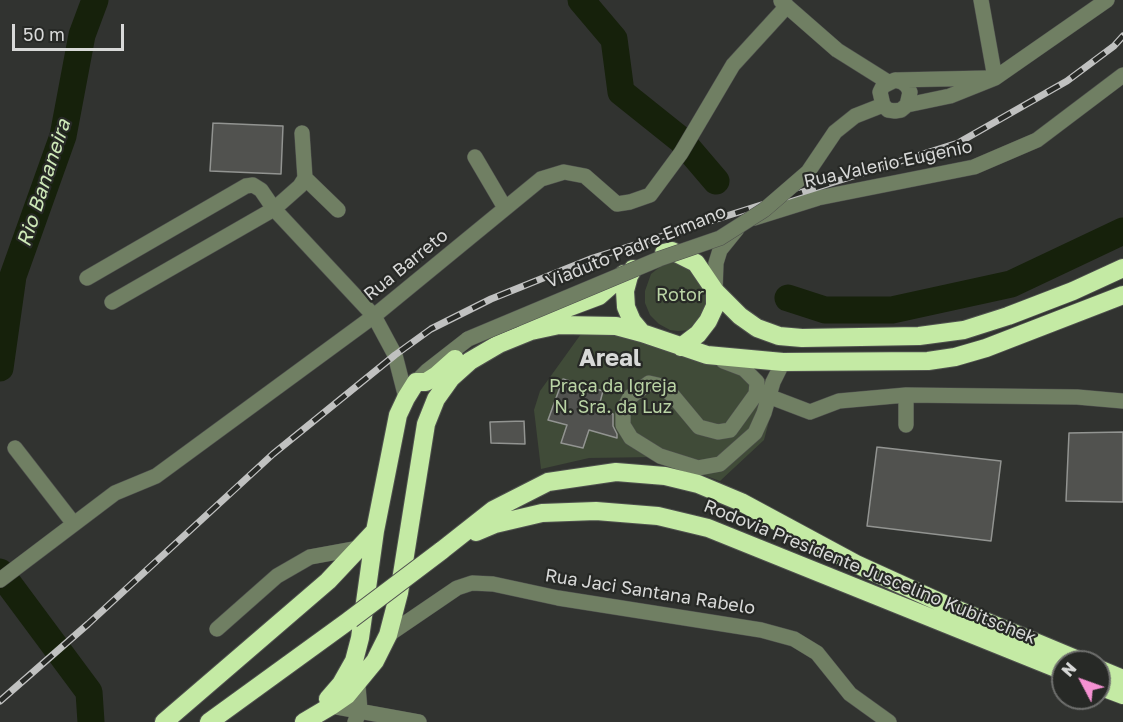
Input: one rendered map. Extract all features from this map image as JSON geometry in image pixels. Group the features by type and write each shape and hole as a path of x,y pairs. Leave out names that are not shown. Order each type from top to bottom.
{"highway":[{"path":"309,718 341,684 354,661 360,638 375,531 398,415 416,387 482,340 599,296 637,263 672,250 696,263 715,291 757,328 779,336 802,338 919,336 964,330 1073,291 1123,268"},
{"path":"637,263 624,291 626,307 632,321 642,333"},
{"path":"681,347 698,334 708,321 715,306 715,291"},
{"path":"1073,291 1080,313"},
{"path":"309,718 332,706 359,682 375,661 388,635 399,593 426,424 436,399 450,378 470,361 499,344 531,331 559,325 616,326 707,355 783,362 928,361 955,357 986,348 1123,295"},
{"name":"Rodovia Presidente Juscelino Kubitschek","path":"209,722 446,548 494,510 548,482 616,472 665,476 698,484 741,501 856,564 1054,650"},
{"name":"Rodovia Presidente Juscelino Kubitschek","path":"446,548 495,524 542,513 596,512 658,516 708,528 1051,666"},
{"path":"164,722 328,581 375,531"},
{"path":"367,588 371,595 378,599 393,598 399,593"}],"street":[{"path":"981,0 995,78"},
{"path":"907,105 950,96 995,78 1107,0"},
{"path":"784,3 837,50 892,81 902,82 910,92 907,105 902,110 888,110 883,105 880,92 883,86 892,81 995,78"},
{"name":"Rua Barreto","path":"7,576 115,493 156,476 374,316 541,179 564,172 585,176 617,204 650,195 681,153 734,65 784,3"},
{"name":"Rua Valerio Eugenio","path":"672,250 746,221 818,198 974,167 1036,140 1123,75"},
{"name":"Viaduto Padre Ermano","path":"416,387 443,358 468,339 659,259 720,238 764,210 808,172 835,132 842,126 855,116 883,105"},
{"path":"112,302 274,208 300,186 305,178 302,133"},
{"path":"475,157 505,208"},
{"path":"305,178 338,210"},
{"path":"87,278 246,186 253,185 261,190 274,208 374,316 416,387 436,399"},
{"name":"Rua Valerio Eugenio","path":"715,291 716,263 720,250 730,236 746,221"},
{"path":"707,355 744,369 757,382 762,395 764,413 755,433 720,464 698,468 660,456 631,438 623,425 623,410 630,397 649,383 662,386 699,427 718,432 730,430 762,395 783,362"},
{"path":"762,395 810,412 839,401 906,394 1123,400"},
{"path":"906,394 906,425"},
{"path":"15,448 74,524"},
{"path":"217,629 277,576 310,557 359,548"},
{"name":"Rua Jaci Santana Rabelo","path":"388,635 457,588 472,583 493,584 558,598 761,630 794,639 817,653 850,694 889,722"},
{"path":"354,661 359,682 358,716"},
{"path":"332,706 358,716 419,722"}],"green space":[{"name":"Rotor","path":"684,260 714,305 690,330 670,330 650,315 645,303 645,291 651,274 661,266 672,261"},
{"name":"Praça da Igreja N. Sra. da Luz","path":"606,333 641,339 738,373 765,379 783,377 778,387 764,440 720,481 654,457 589,458 541,469 534,410 540,391 581,334"}],"building":[{"path":"213,123 283,126 281,174 210,171"},
{"path":"563,379 603,391 598,410 613,414 613,426 617,438 589,430 583,448 561,443 567,425 548,420"},
{"path":"524,421 525,444 491,443 490,422"},
{"path":"1123,432 1123,502 1066,501 1069,433"},
{"path":"877,447 1001,461 991,541 867,526"}],"waterway":[{"name":"Rio Bananeira","path":"0,368 13,276 63,136 82,35 95,0"},
{"name":"Rio Bananeira","path":"581,0 614,39 621,92 681,140 716,181"},
{"path":"788,298 825,310 892,310 1011,284 1123,231"},
{"name":"Rio Bananeira","path":"0,572 89,692 91,722"}],"railway":[{"path":"0,701 88,624 273,454 395,355 431,329 491,299 593,258 958,143 1067,81 1114,46 1123,36"}],"district":[{"name":"Areal","path":"610,358"}]}
